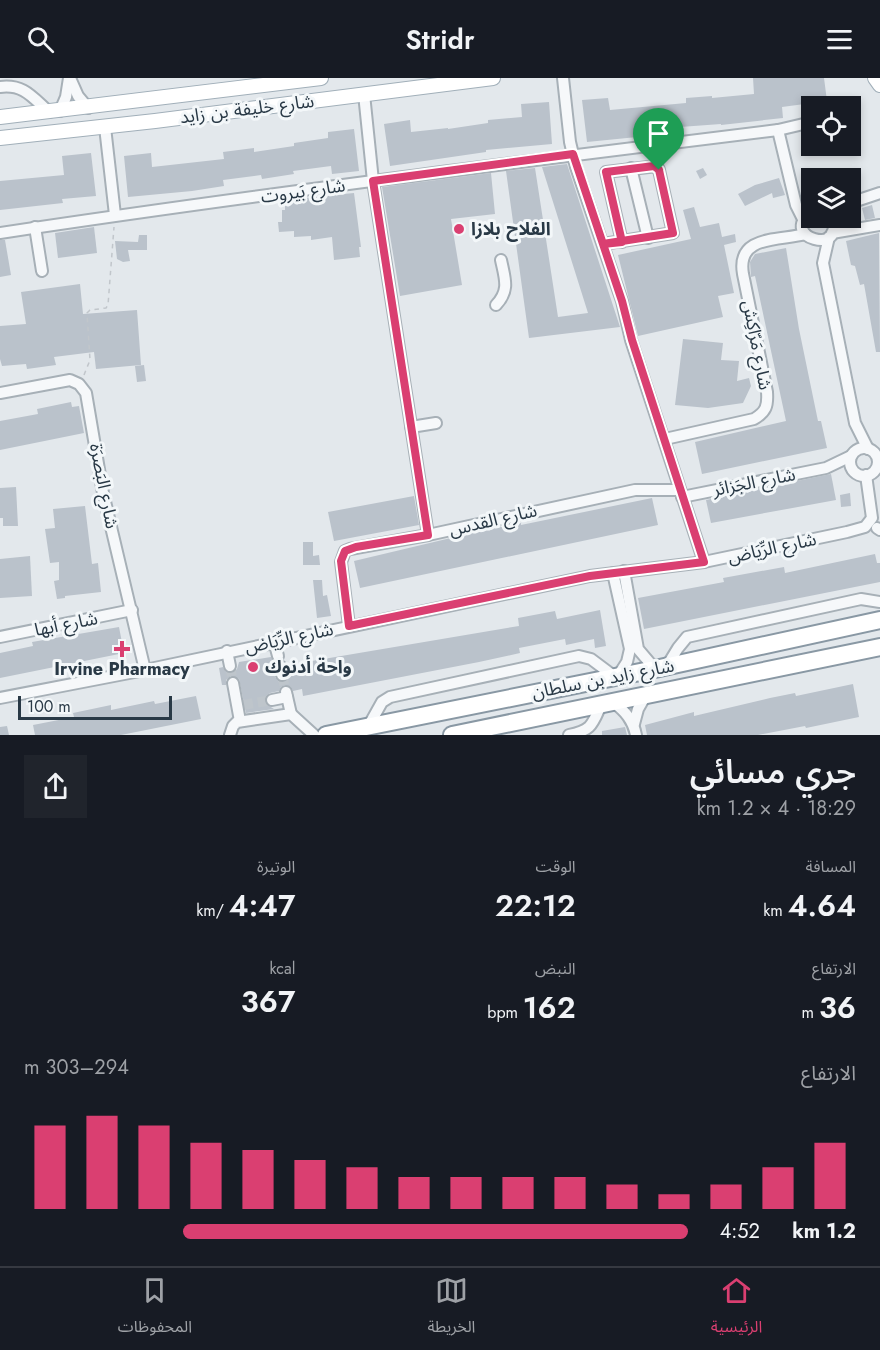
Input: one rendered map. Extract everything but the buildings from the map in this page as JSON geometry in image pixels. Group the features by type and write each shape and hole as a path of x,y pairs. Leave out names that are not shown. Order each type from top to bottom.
{"highway":[{"name":"شارع زايد بن سلطان","path":"326,735 661,668 880,620"},
{"name":"شارع زايد بن سلطان","path":"452,735 875,646"}],"main road":[{"name":"شارع خليفة بن زايد","path":"0,117 321,78"},
{"name":"شارع خليفة بن زايد","path":"0,138 493,78"},
{"path":"875,78 880,85"}],"street":[{"path":"69,78 78,96 88,108"},
{"path":"0,87 21,88 55,112 66,97 69,78"},
{"path":"563,78 573,154 704,562"},
{"path":"364,94 373,181 428,535"},
{"name":"شارع بَيروت","path":"0,233 115,215 801,124"},
{"path":"105,127 115,215"},
{"path":"778,129 794,196 806,230 824,263 855,425 851,465 858,474 866,475 873,472 878,465 877,458 874,450 855,425"},
{"path":"603,244 622,242 648,238 673,233 659,170 654,166 610,171 605,174 622,242"},
{"path":"630,168 648,238"},
{"path":"861,199 880,193"},
{"path":"794,196 801,202"},
{"path":"806,230 818,241 830,235 880,225"},
{"path":"35,227 42,271"},
{"path":"824,263 832,228"},
{"name":"شارع مَرّاكِش","path":"665,439 754,419 762,415 766,409 767,392 741,265 742,258 748,249 758,243 806,230"},
{"path":"496,305 504,296 505,282 501,260"},
{"path":"0,393 64,380 79,384"},
{"name":"شارع البَصرَة","path":"79,384 88,399 103,494 145,669"},
{"path":"411,427 436,423"},
{"path":"852,454 860,448 874,450"},
{"name":"شارع الجَزائر","path":"826,468 852,454"},
{"name":"شارع الجَزائر","path":"681,493 826,468 853,469"},
{"name":"شارع الرِّيَاض","path":"0,698 619,572 704,562 847,532 865,526 872,518 866,475"},
{"name":"شارع القدس","path":"349,626 341,561 345,551 635,490 681,493"},
{"path":"619,572 638,649 661,668 687,637 861,599 880,602"},
{"path":"368,727 382,702 390,697 579,656 591,659 616,677 627,662 630,649 619,572"},
{"name":"شارع أبها","path":"0,637 132,610"},
{"path":"274,641 280,666"},
{"path":"227,651 230,666"},
{"path":"233,683 240,705 240,721"},
{"path":"272,700 287,695 291,714 314,735"},
{"path":"635,730 638,709 646,695"},
{"path":"569,735 584,732 590,728 607,703 625,712 635,730"},
{"path":"230,735 234,724 240,721 291,714"}],"path":[{"path":"79,384 90,360 87,314 90,310 106,308 108,305 115,215"}],"tunnel":[{"path":"230,666 233,683"},
{"path":"282,675 286,692"},
{"path":"243,705 272,700"}],"place":[{"name":"الفلاح بلازا","path":"459,229"},
{"name":"Irvine Pharmacy","path":"122,649"},
{"name":"واحة أدنوك","path":"253,667"}],"route":[{"path":"659,170 657,166 654,166 606,172 622,242 603,244 704,562 590,576 349,626 341,561 345,551 356,547 428,535 373,181 573,154 603,244 622,242 673,233 659,170"}]}
